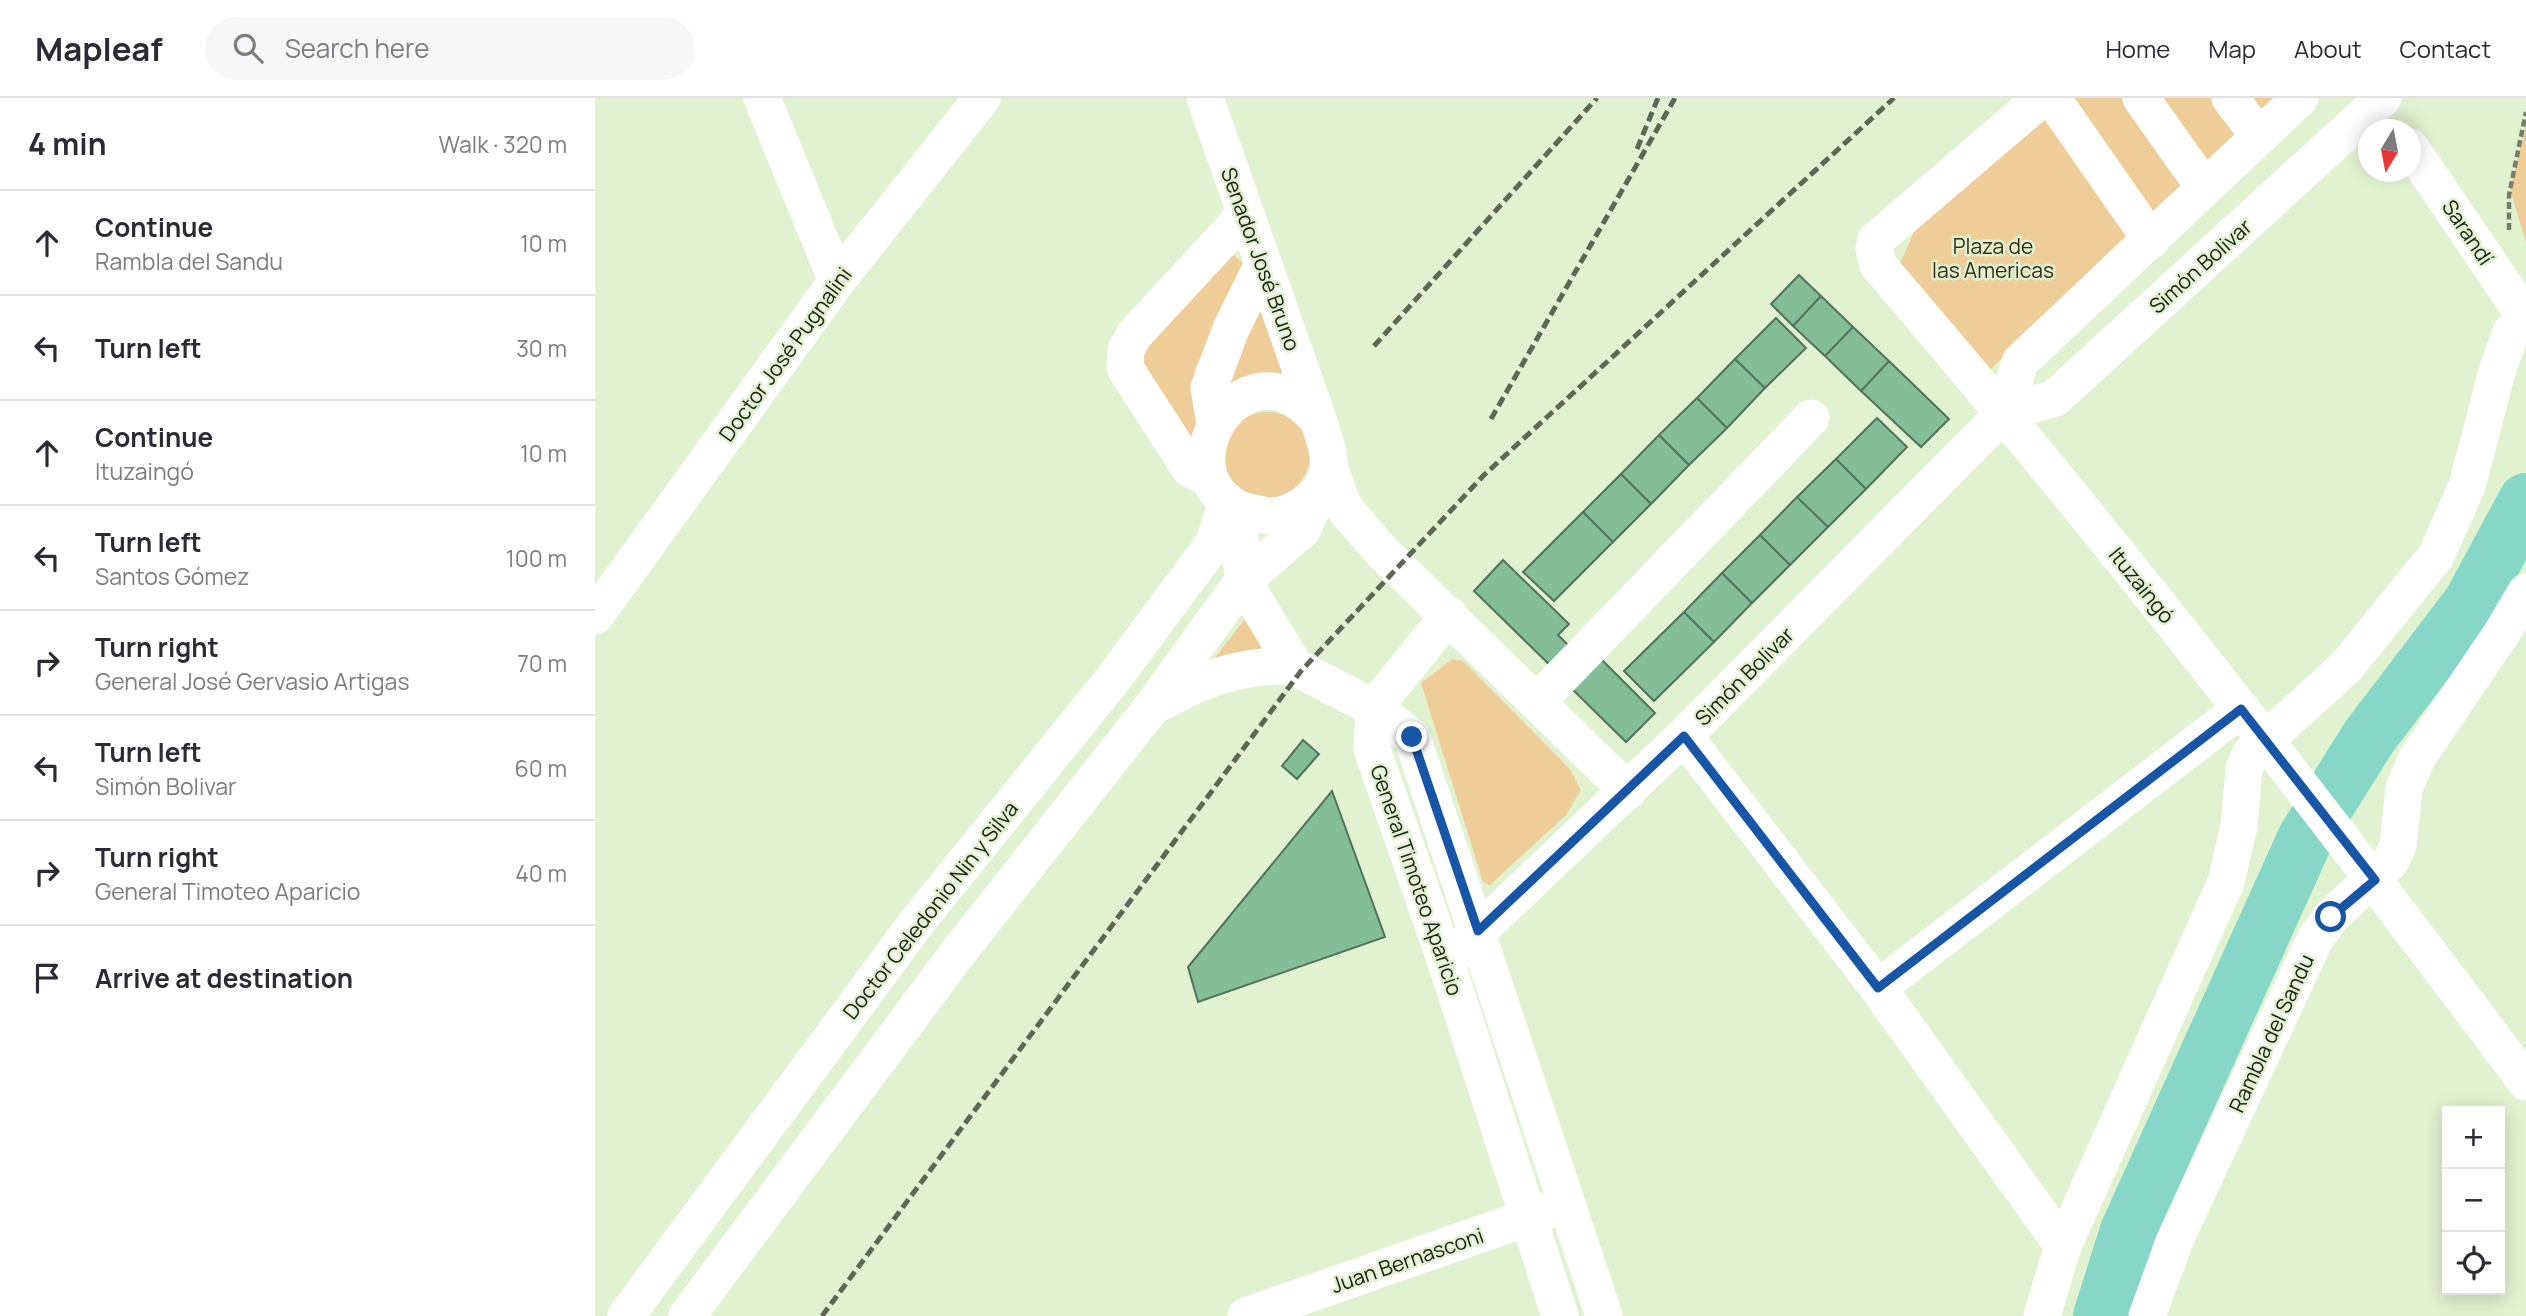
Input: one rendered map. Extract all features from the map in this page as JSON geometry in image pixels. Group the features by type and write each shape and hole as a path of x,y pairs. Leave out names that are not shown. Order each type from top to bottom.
{"street":[{"path":"762,98 837,281"},
{"name":"Doctor José Pugnalini","path":"595,616 837,281 982,98"},
{"name":"Senador José Bruno","path":"1205,98 1318,419"},
{"name":"Ituzaingó","path":"2042,98 1875,240 1874,249 1878,264 2005,412 2366,867"},
{"path":"2052,98 2151,240"},
{"path":"2141,98 2204,187"},
{"path":"2230,98 2258,135"},
{"name":"Simón Bolivar","path":"1446,962 1684,736 2005,412 2020,362 2300,98"},
{"name":"Simón Bolivar","path":"2005,412 2055,398 2385,107"},
{"name":"Sarandí","path":"2421,163 2526,319"},
{"path":"1245,215 1134,335 1126,350 1125,368 1190,469 1225,496 1271,517 1295,511 1314,497 1326,476"},
{"path":"1215,423 1209,388 1231,329 1262,266"},
{"path":"2042,1316 2063,1246 2226,883 2239,825 2244,769 2251,752 2273,749 2345,668 2437,555 2467,486 2498,368 2511,332 2526,319"},
{"path":"1295,667 1243,581 1225,496 1207,444 1215,423 1235,402 1266,393 1294,399 1318,419 1326,476 1344,508 1384,554 1628,791"},
{"path":"1537,702 1811,418"},
{"path":"687,1316 957,954 1152,707 1243,581 1302,530 1326,476"},
{"name":"Doctor Celedonio Nin y Silva","path":"626,1316 917,922 1113,680 1214,543 1225,496"},
{"name":"Rambla del Sandu","path":"2147,1316 2175,1240 2315,939 2366,867 2391,862 2398,846 2404,788 2417,758 2504,631 2526,592"},
{"path":"1152,707 1204,679 1264,666 1295,667 1374,708 1449,615"},
{"name":"General Timoteo Aparicio","path":"1374,708 1412,737 1605,1316"},
{"name":"General Timoteo Aparicio","path":"1374,708 1372,749 1446,962 1560,1316"},
{"path":"1878,988 2241,709"},
{"path":"1684,736 1878,988 2063,1246"},
{"path":"2366,867 2526,1082"},
{"path":"917,922 957,954"},
{"name":"Juan Bernasconi","path":"1247,1316 1567,1204"}],"path":[{"path":"2509,232 2508,195 2526,112"}],"green space":[{"name":"Plaza de las Americas","path":"2058,98 2294,98 2118,243 1986,374 1895,275 1920,218"},
{"path":"2526,125 2526,243 2510,189"},
{"path":"1231,253 1244,264 1195,369 1193,401 1202,463 1138,365 1138,349"},
{"path":"1260,293 1288,381 1232,387 1226,383"},
{"path":"1259,412 1275,412 1298,424 1307,438 1310,455 1307,472 1298,486 1275,498 1259,498 1243,491 1231,479 1224,463 1224,447 1231,431 1243,419"},
{"path":"1247,616 1276,657 1215,658"},
{"path":"1452,659 1463,661 1570,769 1581,790 1566,815 1490,885 1483,882 1421,683"}],"building":[{"path":"1799,275 1821,296 1793,326 1771,304"},
{"path":"1821,296 1853,327 1825,356 1793,326"},
{"path":"1776,318 1806,348 1765,388 1735,359"},
{"path":"1853,327 1889,361 1861,391 1825,356"},
{"path":"1735,359 1765,388 1727,428 1697,398"},
{"path":"1889,361 1949,419 1921,447 1861,391"},
{"path":"1697,398 1727,428 1689,465 1659,435"},
{"path":"1877,418 1907,447 1866,489 1836,459"},
{"path":"1659,435 1689,465 1651,504 1621,474"},
{"path":"1836,459 1866,489 1828,527 1797,497"},
{"path":"1621,474 1651,504 1613,542 1583,512"},
{"path":"1797,497 1828,527 1790,565 1760,535"},
{"path":"1583,512 1613,542 1554,601 1523,572"},
{"path":"1760,535 1790,565 1752,603 1722,573"},
{"path":"1503,560 1569,624 1558,635 1575,652 1556,671 1474,591"},
{"path":"1722,573 1752,603 1714,642 1684,612"},
{"path":"1684,612 1714,642 1654,701 1624,671"},
{"path":"1597,655 1655,713 1626,742 1568,685"},
{"path":"1303,740 1319,754 1297,779 1282,766"},
{"path":"1332,791 1385,937 1198,1002 1188,967"}],"waterway":[{"path":"2101,1316 2128,1231 2305,839 2369,737 2471,603 2526,501"}],"railway":[{"path":"1374,346 1597,98"},
{"path":"1637,149 1658,98"},
{"path":"1491,419 1675,98"},
{"path":"822,1316 1301,671 1484,475 1894,98"}],"route":[{"path":"1412,737 1478,931 1684,736 1878,988 2241,709 2375,880 2331,917"}]}
